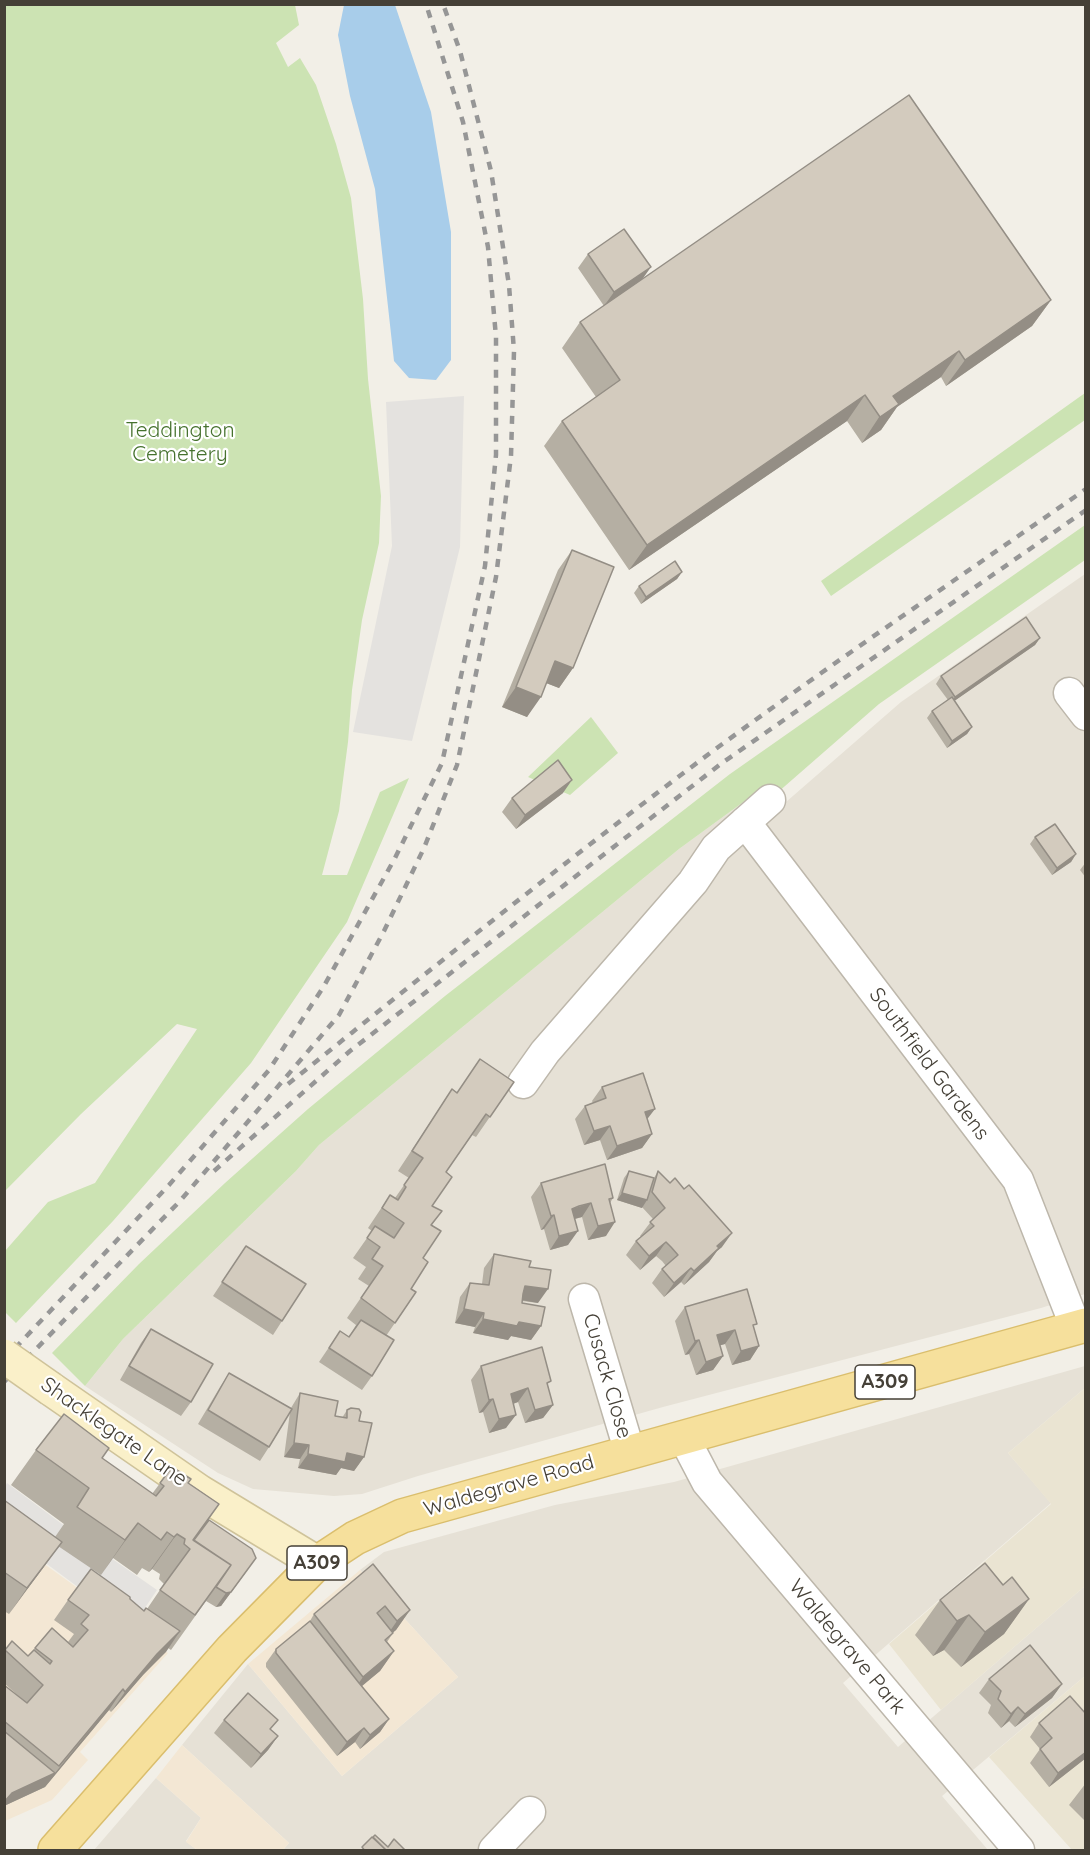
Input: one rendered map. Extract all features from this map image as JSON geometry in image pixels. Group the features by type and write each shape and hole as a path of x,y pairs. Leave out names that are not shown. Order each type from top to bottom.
{"main road":[{"name":"Waldegrave Road","path":"55,1851 232,1649 317,1563 355,1538 402,1516 1081,1326"},
{"name":"Shacklegate Lane","path":"4,1356 200,1492 317,1563"}],"street":[{"path":"523,1083 545,1053 693,882 716,848 770,800"},
{"name":"Southfield Gardens","path":"745,822 1018,1180 1081,1326"},
{"name":"Cusack Close","path":"584,1299 630,1453"},
{"name":"Waldegrave Park","path":"684,1438 706,1482 1019,1851"},
{"path":"494,1851 530,1812"}],"shaded area":[{"path":"464,396 460,547 412,741 353,732 392,546 386,402"},
{"path":"1085,574 1085,1294 1041,1308 663,1407 362,1494 334,1496 253,1489 218,1473 85,1386 123,1339 296,1171 319,1145 679,849 768,784 786,802 901,702"},
{"path":"1085,1366 1085,1388 1008,1453 1051,1503 843,1683 898,1747 1085,1586 1085,1676 942,1796 988,1850 283,1850 289,1843 182,1745 248,1664 342,1776 458,1677 360,1570 384,1552 555,1505 674,1482"},
{"path":"1085,1388 1085,1586 941,1710 889,1644 1051,1504 1008,1453"},
{"path":"7,1483 157,1590 132,1627 5,1533 5,1487"},
{"path":"4,1535 168,1653 80,1752 88,1760 52,1800 5,1821"},
{"path":"360,1570 458,1677 342,1776 248,1664"},
{"path":"1085,1676 1085,1850 1072,1850 989,1757"},
{"path":"182,1745 289,1843 283,1850 197,1850 186,1842 201,1818 156,1778"},
{"path":"156,1778 201,1818 186,1841 197,1850 94,1850"}],"green space":[{"name":"Teddington Cemetery","path":"5,4 295,5 299,25 276,43 288,67 300,58 316,85 351,198 363,299 368,379 381,496 379,543 362,620 339,811 322,875 347,875 380,792 409,778 347,922 251,1063 113,1221 16,1323 5,1312 5,1251 48,1202 95,1183 197,1029 177,1024 81,1114 5,1191"},
{"path":"1085,393 1085,420 831,596 821,581"},
{"path":"1085,525 1085,560 879,704 777,793 768,784 679,849 319,1145 296,1171 123,1339 85,1386 52,1353 139,1264 225,1183 308,1109 445,996 730,774"},
{"path":"591,717 618,753 570,795 528,777"}],"water":[{"path":"344,5 395,5 431,112 451,232 451,360 436,380 409,378 394,361 375,189 350,96 338,35"}],"building":[{"path":"909,95 1051,300 965,360 959,351 893,396 899,404 880,417 865,395 647,545 562,421 620,380 580,322"},
{"path":"624,229 651,267 614,292 588,254"},
{"path":"572,550 614,567 573,668 555,661 541,697 516,687"},
{"path":"675,561 682,572 646,597 639,586"},
{"path":"1026,617 1040,638 955,697 941,676"},
{"path":"952,697 972,727 952,741 932,711"},
{"path":"558,760 572,780 525,815 512,798"},
{"path":"1055,824 1076,854 1057,868 1035,837"},
{"path":"480,1059 514,1082 490,1117 486,1114 446,1172 452,1177 432,1206 442,1211 431,1225 441,1231 423,1258 428,1262 411,1289 416,1292 395,1323 361,1298 383,1266 372,1259 380,1247 367,1238 375,1226 394,1238 404,1223 382,1208 390,1195 398,1200 406,1187 404,1185 423,1158 412,1151 452,1089 457,1093"},
{"path":"643,1073 655,1109 645,1112 652,1134 617,1146 610,1126 594,1131 585,1106 606,1098 602,1087"},
{"path":"605,1164 613,1198 609,1199 615,1222 598,1226 591,1203 579,1206 572,1209 578,1231 559,1236 554,1215 551,1216 541,1183"},
{"path":"629,1171 654,1178 647,1200 622,1193"},
{"path":"658,1171 670,1183 675,1178 684,1189 689,1185 732,1233 694,1271 691,1268 674,1283 662,1269 678,1255 671,1247 666,1242 649,1256 636,1241 654,1226 650,1222 665,1208 652,1192"},
{"path":"246,1246 306,1284 282,1321 222,1282"},
{"path":"494,1254 531,1261 529,1267 551,1270 548,1289 525,1286 523,1294 522,1303 545,1307 541,1326 519,1322 517,1326 483,1319 484,1313 464,1309 470,1283 489,1285"},
{"path":"747,1289 757,1324 753,1325 759,1346 741,1351 735,1330 717,1335 723,1356 706,1362 699,1340 695,1341 685,1307"},
{"path":"361,1320 394,1340 372,1376 329,1348 340,1331 349,1337"},
{"path":"151,1329 213,1364 191,1402 129,1366"},
{"path":"542,1347 551,1381 547,1383 553,1405 535,1410 528,1388 511,1394 516,1415 499,1419 493,1399 489,1400 481,1366"},
{"path":"229,1373 292,1409 269,1447 208,1410"},
{"path":"300,1393 338,1401 335,1416 347,1418 347,1410 359,1409 361,1412 359,1421 372,1423 364,1457 347,1453 345,1462 308,1454 309,1445 294,1443"},
{"path":"64,1414 109,1448 102,1458 156,1496 164,1486 160,1483 172,1467 191,1479 188,1483 219,1504 193,1540 231,1565 195,1615 160,1590 190,1549 184,1544 185,1539 177,1534 174,1537 167,1532 161,1540 138,1523 125,1540 77,1507 89,1488 36,1450"},
{"path":"4,1500 62,1542 27,1588 4,1572"},
{"path":"209,1520 252,1549 256,1558 231,1592 226,1593 216,1587 231,1565 194,1540"},
{"path":"985,1563 1003,1585 1012,1577 1029,1599 985,1632 969,1615 957,1621 940,1600"},
{"path":"373,1564 410,1610 397,1621 385,1606 377,1613 393,1633 385,1640 394,1651 363,1677 314,1614"},
{"path":"91,1569 130,1597 144,1611 146,1608 180,1631 125,1692 123,1689 59,1766 4,1721 4,1685 27,1703 43,1685 5,1650 12,1641 28,1656 34,1650 50,1664 52,1661 35,1648 52,1628 73,1647 88,1630 81,1624 89,1615 68,1600"},
{"path":"310,1621 389,1719 370,1735 364,1728 347,1742 276,1653 276,1649"},
{"path":"1030,1645 1062,1684 1025,1714 1018,1707 1011,1714 998,1699 1001,1691 989,1679"},
{"path":"248,1693 278,1720 270,1729 278,1736 261,1754 224,1720"},
{"path":"1070,1696 1086,1714 1086,1752 1058,1773 1040,1749 1052,1738 1039,1723"},
{"path":"4,1731 55,1773 12,1793 4,1802"},
{"path":"375,1835 388,1847 394,1839 406,1851 387,1851 373,1837"},
{"path":"372,1837 387,1851 365,1851 362,1847"}],"railway":[{"path":"4,1360 169,1185 269,1070 324,986 395,858 442,763 485,566 496,455 496,337 488,247 463,122 426,4"},
{"path":"4,1382 180,1201 339,1015 384,931 424,848 457,765 496,577 511,456 514,351 509,285 491,171 460,51 443,4"},
{"path":"288,1084 666,786 857,648 1086,489"},
{"path":"214,1171 350,1051 722,763 1086,510"}]}
